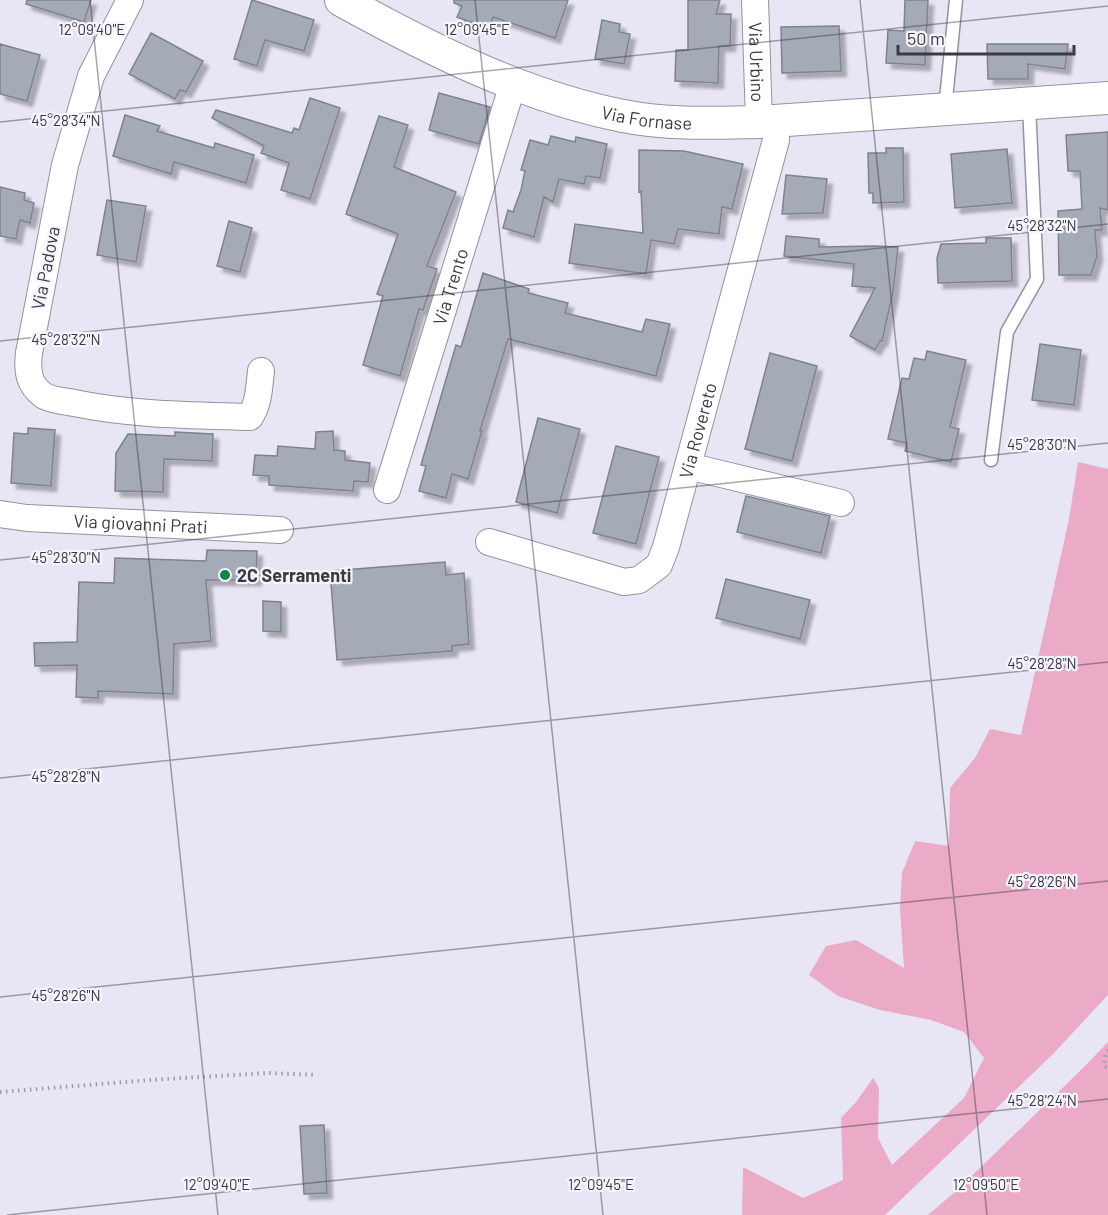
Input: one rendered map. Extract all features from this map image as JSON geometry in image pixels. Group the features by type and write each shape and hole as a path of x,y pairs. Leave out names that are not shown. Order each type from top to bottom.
{"street":[{"name":"Via Padova","path":"130,0 92,76 64,165 29,354 27,368 30,381 45,397 101,408 143,413 250,417 258,401 261,371"},
{"name":"Via Fornase","path":"341,0 373,8 437,51 513,84 585,107 665,122 706,124 768,121 1108,98"},
{"name":"Via Urbino","path":"755,0 768,121"},
{"name":"Via Trento","path":"387,490 513,84"},
{"name":"Via Rovereto","path":"489,543 624,582 639,580 659,565 666,548 776,140 768,121"},
{"path":"688,466 841,503"},
{"name":"Via giovanni Prati","path":"0,514 27,518 280,530"}],"lane":[{"path":"945,110 956,0"},
{"path":"991,460 1006,332 1037,279 1029,104"}],"path":[{"path":"1108,1050 1104,1066 1108,1068"},
{"path":"0,1092 268,1073 317,1076"}],"shaded area":[{"path":"1078,462 1108,469 1108,995 1052,1055 885,1215 742,1215 743,1167 803,1198 843,1180 841,1118 873,1078 879,1088 878,1138 892,1165 964,1098 984,1058 964,1032 931,1020 880,1010 838,996 809,975 826,946 856,940 904,968 900,909 902,873 915,841 949,846 950,788 975,758 990,729 1021,735 1069,519"},
{"path":"1108,1042 1108,1215 928,1215 956,1191"}],"building":[{"path":"27,0 91,0 84,22 26,4"},
{"path":"252,0 314,20 304,51 265,40 257,66 234,59"},
{"path":"454,0 568,0 555,38 493,17 489,29 457,17 462,6 454,3"},
{"path":"688,0 720,0 716,14 731,14 730,46 719,46 718,83 675,81 676,50 688,50"},
{"path":"905,0 928,0 925,65 886,63 888,30 904,31"},
{"path":"602,20 620,24 619,32 630,34 624,64 595,59"},
{"path":"839,26 841,71 782,73 781,27"},
{"path":"151,33 203,61 186,92 180,90 175,99 129,74"},
{"path":"0,44 40,55 27,101 0,94"},
{"path":"987,44 1068,44 1065,69 1028,64 1028,79 988,79"},
{"path":"439,93 490,107 479,144 429,130"},
{"path":"310,98 340,108 310,199 281,190 289,163 261,153 264,146 212,118 216,110 292,133 294,128 299,130"},
{"path":"125,115 160,126 157,131 214,148 215,143 254,155 246,183 174,162 171,174 113,156"},
{"path":"379,116 408,125 394,167 456,192 427,266 437,269 423,310 419,309 400,376 363,365 383,296 377,294 398,234 346,214"},
{"path":"1108,132 1108,210 1100,208 1102,230 1095,230 1097,256 1091,275 1059,275 1058,211 1082,209 1080,171 1068,171 1066,135"},
{"path":"551,136 575,142 576,137 607,144 600,178 586,176 584,184 559,179 553,202 544,197 534,237 503,228 508,210 513,212 521,190 525,171 521,170 530,140 548,145"},
{"path":"886,148 903,148 904,202 873,203 873,193 869,193 868,153 886,153"},
{"path":"1007,149 1012,203 955,208 951,154"},
{"path":"639,150 684,151 743,164 732,209 722,207 719,234 678,229 674,244 651,240 646,274 569,263 575,224 643,233 641,191 639,192"},
{"path":"786,175 827,179 823,213 782,214"},
{"path":"0,187 25,193 24,200 34,203 30,223 20,220 16,239 0,236"},
{"path":"107,200 146,206 136,262 97,255"},
{"path":"229,221 252,228 240,272 217,266"},
{"path":"786,236 819,239 819,247 898,247 893,292 882,341 875,350 850,336 875,288 852,286 854,264 784,256"},
{"path":"986,238 1011,238 1012,281 938,283 937,258 941,244 986,243"},
{"path":"483,273 529,289 528,293 568,303 565,313 642,332 646,319 670,324 656,376 508,339 468,479 452,474 446,498 419,491 426,466 421,465 456,345 461,347"},
{"path":"1040,344 1081,350 1074,405 1032,400"},
{"path":"927,351 966,360 950,427 959,429 951,462 905,451 907,443 888,439 902,378 909,379 914,358 925,360"},
{"path":"770,353 817,366 792,461 745,449"},
{"path":"538,418 580,429 557,513 516,502"},
{"path":"28,428 55,430 51,486 11,483 14,433 28,434"},
{"path":"333,431 334,450 345,451 345,460 370,463 368,482 354,481 353,491 269,485 269,476 253,475 255,455 277,456 278,446 315,449 316,432"},
{"path":"175,432 213,434 212,461 164,459 163,492 115,491 116,453 128,434 175,436"},
{"path":"616,446 659,457 636,544 593,533"},
{"path":"746,496 830,516 821,553 737,532"},
{"path":"207,550 257,551 256,580 206,580 211,641 174,644 173,694 98,691 98,698 76,697 77,665 35,666 34,643 77,642 79,582 114,583 115,558 206,561"},
{"path":"445,562 446,575 464,573 469,644 452,646 452,651 337,660 330,571"},
{"path":"726,579 810,600 800,639 716,618"},
{"path":"263,601 281,602 281,632 263,631"},
{"path":"324,1125 327,1193 304,1194 300,1126"}],"place":[{"name":"2C Serramenti","path":"225,575"}]}
